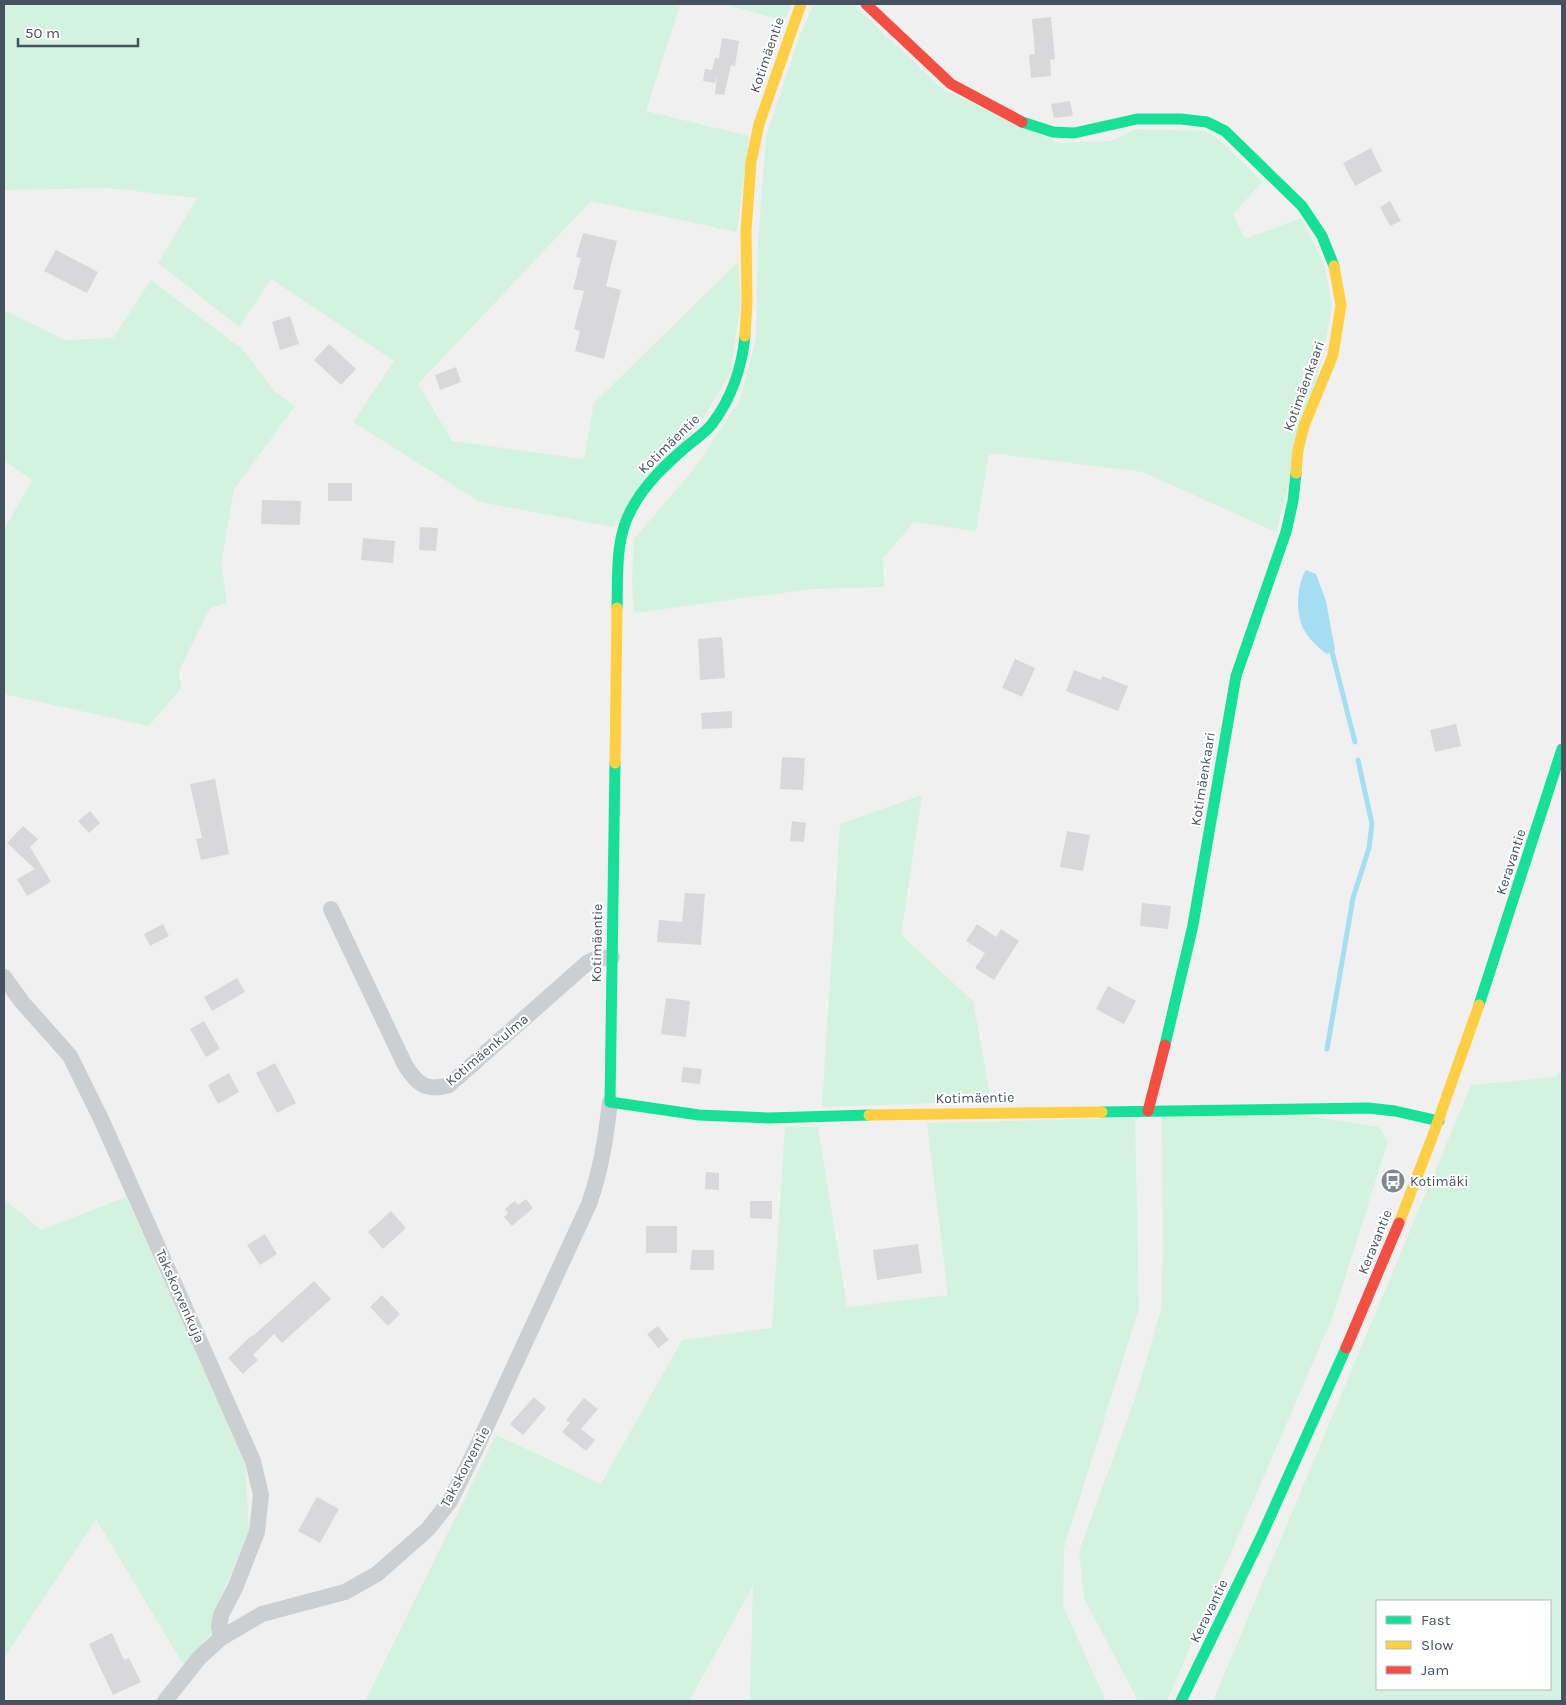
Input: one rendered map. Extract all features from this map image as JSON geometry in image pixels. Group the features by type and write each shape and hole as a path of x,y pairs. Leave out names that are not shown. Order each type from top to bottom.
{"street":[{"name":"Kotimäentie","path":"801,4 759,124 751,162 746,231 747,301 745,338 739,369 730,393 711,425 666,464 642,492 630,511 621,536 618,566 610,1102 699,1115 768,1118 1368,1108 1439,1120"},
{"name":"Kotimäenkaari","path":"866,4 951,84 1028,125 1053,132 1074,134 1137,119 1181,119 1207,122 1225,131 1302,206 1322,236 1334,265 1341,304 1334,355 1304,426 1298,450 1293,501 1286,532 1236,676 1193,925 1148,1111"},
{"name":"Keravantie","path":"1181,1701 1219,1626 1303,1447 1382,1267 1439,1120 1494,963 1562,749"},
{"name":"Kotimäenkulma","path":"332,909 405,1065 415,1080 425,1087 439,1088 449,1085 587,963 595,958 612,957"},
{"name":"Takskorvenkuja","path":"4,977 22,1002 70,1056 102,1120 253,1460 261,1495 257,1532 235,1588 221,1615 219,1627 221,1638"},
{"name":"Takskorventie","path":"165,1701 200,1658 221,1638 262,1614 345,1592 377,1574 428,1528 450,1500 589,1204 598,1179 604,1152 610,1102"}],"green space":[{"path":"4,4 680,4 646,111 749,136 737,232 591,201 418,384 452,441 584,459 594,403 738,262 741,301 730,373 703,419 613,527 480,502 353,422 394,361 271,279 239,327 158,263 197,198 108,188 4,190"},
{"path":"724,4 791,4 784,21"},
{"path":"814,4 853,4 944,90 1059,143 1111,141 1136,129 1205,131 1220,140 1262,182 1233,214 1245,239 1301,218 1325,267 1332,304 1324,351 1276,532 1143,472 989,453 976,531 914,522 883,558 884,587 811,589 634,613 632,580 634,539 694,469 740,400 756,338 758,243 766,137 800,35"},
{"path":"151,280 243,350 275,392 295,406 234,489 221,564 227,603 210,608 179,671 181,688 149,726 4,694 4,530 32,480 4,461 4,310 65,340 113,338"},
{"path":"922,795 901,935 973,1001 991,1101 822,1107 840,824"},
{"path":"1562,1069 1562,1701 1213,1701 1471,1085 1556,1077"},
{"path":"1162,1114 1297,1114 1379,1127 1388,1141 1333,1316 1167,1701 1138,1701 1084,1598 1079,1551 1136,1396 1161,1310 1163,1253"},
{"path":"1135,1118 1139,1308 1064,1548 1063,1606 1106,1701 750,1701 753,1586 689,1701 365,1701 496,1435 601,1484 682,1340 772,1328 785,1127 818,1127 847,1307 948,1295 927,1123"},
{"path":"126,1197 245,1460 249,1531 213,1615 211,1634 183,1664 96,1519 4,1658 4,1199 41,1230"}],"water":[{"path":"1306,570 1316,574 1326,601 1335,650 1327,654 1310,639 1300,621 1298,598"}],"building":[{"path":"1051,17 1055,59 1050,60 1051,76 1031,78 1029,55 1035,54 1032,19"},
{"path":"722,38 739,41 735,66 731,65 724,95 715,94 717,75 715,83 703,81 705,69 712,70 715,58 719,58"},
{"path":"1070,101 1073,116 1054,118 1051,104"},
{"path":"1371,148 1382,171 1355,186 1343,163"},
{"path":"1390,201 1401,221 1390,226 1380,207"},
{"path":"583,233 617,241 606,286 621,290 604,359 575,351 580,331 574,329 584,291 573,289 581,258 576,257"},
{"path":"56,250 98,272 87,293 44,271"},
{"path":"290,316 299,344 280,350 272,322"},
{"path":"329,344 356,369 341,385 314,360"},
{"path":"456,367 461,382 440,390 435,375"},
{"path":"328,483 352,483 352,501 328,501"},
{"path":"262,500 301,501 300,525 261,524"},
{"path":"420,527 438,528 436,551 419,550"},
{"path":"363,538 395,541 393,563 361,560"},
{"path":"722,637 725,678 700,680 698,639"},
{"path":"1015,659 1035,668 1022,697 1002,688"},
{"path":"1074,670 1101,680 1102,676 1128,686 1118,711 1066,691"},
{"path":"732,711 732,728 702,729 701,713"},
{"path":"1456,724 1461,746 1435,752 1430,730"},
{"path":"782,757 805,758 803,790 780,789"},
{"path":"215,779 229,854 201,860 196,839 202,838 190,784"},
{"path":"90,811 100,823 89,833 78,821"},
{"path":"792,821 806,823 804,842 790,841"},
{"path":"23,826 38,839 30,847 51,882 27,896 17,879 35,869 7,843"},
{"path":"1067,831 1090,835 1083,871 1060,867"},
{"path":"685,893 705,894 701,945 657,942 659,920 682,922"},
{"path":"1142,903 1171,906 1168,929 1140,926"},
{"path":"163,924 169,936 150,946 144,934"},
{"path":"977,924 996,937 1001,929 1019,941 994,980 975,968 985,953 966,941"},
{"path":"237,978 245,992 212,1011 204,997"},
{"path":"1108,986 1136,1001 1124,1024 1096,1009"},
{"path":"666,998 690,1001 686,1037 661,1034"},
{"path":"204,1021 220,1049 206,1057 190,1029"},
{"path":"275,1063 296,1103 277,1113 256,1073"},
{"path":"683,1067 702,1069 700,1084 681,1082"},
{"path":"229,1073 239,1092 218,1104 208,1085"},
{"path":"706,1172 719,1173 719,1190 705,1189"},
{"path":"526,1199 533,1208 512,1226 504,1217 508,1213 505,1209 515,1201 518,1205"},
{"path":"750,1201 772,1201 772,1219 750,1218"},
{"path":"391,1211 406,1228 383,1249 368,1232"},
{"path":"646,1226 677,1226 677,1253 646,1253"},
{"path":"265,1234 277,1254 260,1265 247,1245"},
{"path":"918,1244 922,1273 877,1280 873,1250"},
{"path":"692,1250 714,1250 714,1270 690,1270"},
{"path":"314,1281 331,1299 282,1343 274,1334 253,1355 258,1360 243,1374 228,1358"},
{"path":"382,1295 400,1314 388,1326 370,1307"},
{"path":"658,1326 669,1340 658,1348 647,1334"},
{"path":"534,1397 546,1408 523,1435 510,1424"},
{"path":"584,1398 598,1409 581,1429 595,1440 586,1451 562,1432 570,1423 566,1420"},
{"path":"317,1497 339,1509 320,1543 298,1531"},
{"path":"112,1633 124,1660 129,1658 141,1682 113,1695 89,1644"}],"waterway":[{"path":"1332,652 1355,742"},
{"path":"1327,1049 1353,898 1369,848 1372,824 1358,760"}],"traffic: fast":[{"path":"1022,122 1053,132 1074,133 1137,119 1181,119 1207,122 1225,131 1302,206 1322,236 1334,266"},
{"path":"617,608 620,545 622,533 631,510 642,492 663,468 706,430 719,414 730,393 738,371 745,336"},
{"path":"1165,1045 1193,925 1236,676 1286,532 1293,501 1296,473"},
{"path":"1479,1005 1562,749"},
{"path":"615,763 610,1102 699,1115 769,1118 869,1115"},
{"path":"1102,1112 1368,1108 1395,1111 1439,1121"},
{"path":"1181,1701 1261,1537 1346,1348"}],"traffic: slow":[{"path":"745,336 747,301 746,231 751,162 759,124 801,4"},
{"path":"1296,473 1298,450 1304,426 1333,355 1341,305 1334,266"},
{"path":"615,763 617,608"},
{"path":"1399,1223 1432,1138 1479,1005"},
{"path":"869,1115 1102,1112"}],"traffic: jam":[{"path":"866,4 951,84 1022,122"},
{"path":"1148,1111 1165,1045"},
{"path":"1346,1348 1399,1223"}],"place":[{"name":"Kotimäki","path":"1393,1181"}]}
